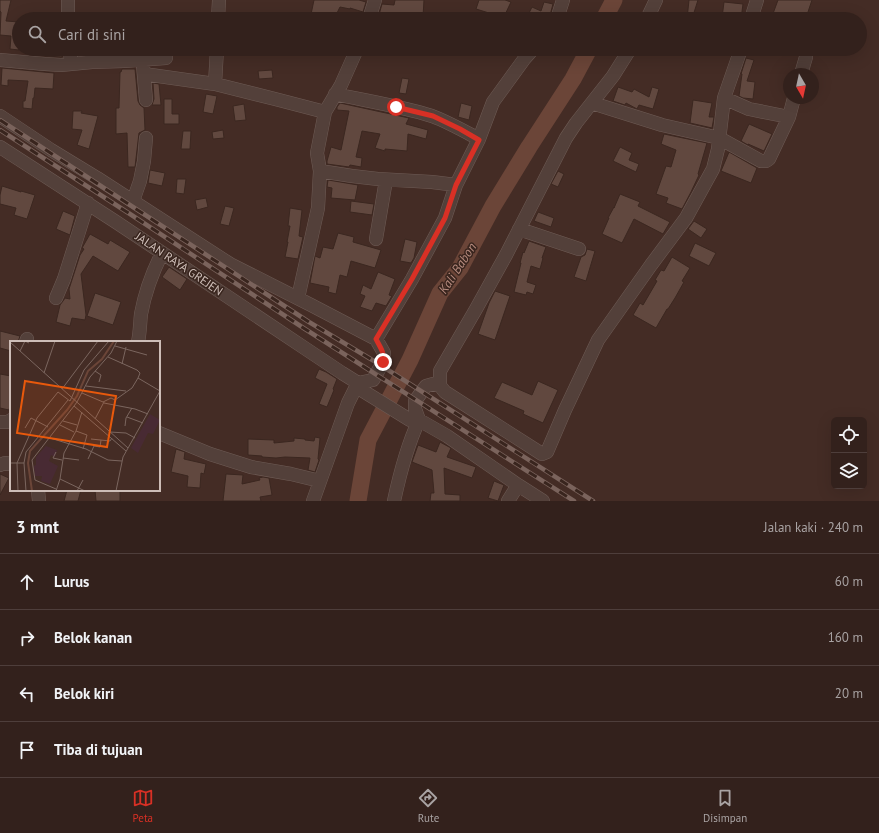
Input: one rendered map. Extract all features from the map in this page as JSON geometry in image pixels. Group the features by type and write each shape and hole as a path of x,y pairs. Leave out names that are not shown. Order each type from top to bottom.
{"street":[{"path":"68,0 68,12"},
{"path":"218,12 219,0"},
{"path":"371,12 375,0"},
{"path":"650,12 656,0"},
{"path":"754,12 758,0"},
{"path":"558,12 559,2"},
{"path":"70,56 71,64"},
{"path":"215,84 217,56"},
{"path":"298,298 318,208 320,171 317,153 325,112 354,56"},
{"path":"376,339 412,279 445,218 456,185 479,140 493,102 527,56"},
{"path":"440,386 440,371 476,309 566,138 625,56"},
{"path":"394,501 399,475 412,436 415,420 415,401 426,386 433,384 440,386 445,392 542,454 547,452 598,340 686,218 713,169 724,98 739,56"},
{"path":"803,68 806,57"},
{"path":"0,60 61,65 166,58"},
{"path":"143,60 146,100"},
{"path":"144,74 215,84 325,112"},
{"path":"335,94 433,116 479,140"},
{"path":"724,98 749,109 789,117"},
{"path":"592,104 662,125 719,138 761,161 766,162 769,159 789,117 792,104"},
{"path":"0,116 230,264 376,339 384,353 383,362 373,380 360,387 348,403 313,501"},
{"path":"133,201 140,181 146,138"},
{"name":"JALAN RAYA GREJEN","path":"1,148 88,203 360,387 415,420 447,436 543,501"},
{"path":"320,171 386,180 432,182 456,185"},
{"path":"376,239 386,180"},
{"path":"56,298 64,279 88,203"},
{"path":"519,229 579,249"},
{"path":"138,341 139,324 144,299 153,270 162,253"},
{"path":"0,422 10,421"},
{"path":"160,433 210,454 251,467 320,481"},
{"path":"0,465 5,463 10,464"},
{"path":"508,501 518,485"},
{"path":"38,491 39,501"}],"building":[{"path":"0,0 11,0 6,21 12,21 12,49 10,49 11,36 0,35"},
{"path":"314,0 359,0 366,2 363,12 340,7 338,12 311,12"},
{"path":"395,0 424,0 423,12 380,12 382,4 394,5"},
{"path":"479,0 505,0 511,2 506,12 486,12 476,9"},
{"path":"689,0 698,0 694,12 688,12"},
{"path":"778,0 812,0 808,12 774,12"},
{"path":"544,2 553,4 551,12 530,12 532,7 541,11"},
{"path":"724,2 743,4 742,12 723,12"},
{"path":"746,58 754,60 747,81 755,82 753,99 739,96 741,74"},
{"path":"2,68 54,73 53,89 35,88 32,109 23,108 23,101 25,101 28,81 8,80 8,86 1,85"},
{"path":"122,69 135,69 138,101 144,108 145,130 139,133 135,167 128,167 127,133 116,134 116,108 119,108 120,72"},
{"path":"272,70 273,78 259,79 258,71"},
{"path":"402,78 409,79 406,94 399,93"},
{"path":"153,83 159,84 161,105 152,105 154,99"},
{"path":"618,87 632,92 634,89 649,97 652,87 659,89 653,109 639,105 637,109 626,103 625,105 613,101"},
{"path":"206,94 217,96 213,114 203,112"},
{"path":"164,99 172,99 172,114 179,114 179,124 164,124"},
{"path":"693,100 712,103 709,117 714,117 712,128 690,123"},
{"path":"340,103 409,118 406,124 428,130 426,139 408,134 407,151 385,149 385,151 375,148 380,134 362,131 356,157 362,158 361,167 327,164 331,147 341,150 349,111 337,110"},
{"path":"461,103 472,106 469,120 458,117"},
{"path":"244,104 246,120 235,121 233,106"},
{"path":"73,111 82,111 81,113 98,116 89,149 77,145 82,130 72,129"},
{"path":"749,124 772,134 764,151 741,141"},
{"path":"223,130 224,138 213,139 212,132"},
{"path":"183,131 191,131 190,149 181,149"},
{"path":"664,134 707,143 698,174 699,175 682,209 666,203 668,198 656,194 666,166 671,167 676,150 661,144"},
{"path":"620,147 632,153 629,160 639,164 636,172 613,161"},
{"path":"729,152 757,168 751,183 721,171"},
{"path":"150,170 165,173 162,186 148,183"},
{"path":"558,171 564,174 558,187 551,184"},
{"path":"177,179 186,179 184,194 176,193"},
{"path":"328,180 358,185 355,200 331,198 332,188 327,187"},
{"path":"2,186 35,195 27,219 14,215 16,208 0,204"},
{"path":"620,194 640,202 638,206 670,222 663,234 634,219 622,243 602,234"},
{"path":"206,198 208,207 197,210 195,200"},
{"path":"351,201 374,204 372,215 350,212"},
{"path":"225,206 234,208 229,226 220,224"},
{"path":"290,208 302,210 299,236 303,237 298,259 285,257 290,226 288,226"},
{"path":"63,211 75,216 70,235 56,229"},
{"path":"538,212 554,218 551,227 534,221"},
{"path":"694,221 707,229 701,238 688,229"},
{"path":"338,233 354,237 353,242 381,250 375,268 351,261 347,277 340,275 336,294 328,292 329,287 310,283 315,256 320,258 323,247 333,249"},
{"path":"90,234 108,244 110,240 130,252 118,271 93,256 81,274 86,315 85,320 72,318 70,326 56,322 60,305 65,298 70,299 69,289 80,255 84,249 82,248"},
{"path":"405,239 417,242 414,258 411,263 400,261"},
{"path":"529,241 546,247 540,269 531,266 527,282 536,285 533,294 527,292 526,295 514,292 523,252 524,253"},
{"path":"695,243 716,253 709,266 689,256"},
{"path":"587,249 595,251 586,281 574,277 581,257 585,255"},
{"path":"672,257 690,268 682,281 684,282 675,298 656,328 633,315 640,303 643,305 657,281 655,280 661,270 664,271"},
{"path":"169,267 187,279 180,290 162,277"},
{"path":"378,272 395,279 389,295 392,296 386,306 376,303 372,311 360,307 365,296 360,294 363,285 371,289"},
{"path":"495,291 510,296 495,340 478,334"},
{"path":"95,293 121,302 113,325 87,316"},
{"path":"0,331 20,336 18,341 10,341 10,351 0,348"},
{"path":"319,369 337,379 327,407 319,404 327,384 315,378"},
{"path":"0,374 10,376 10,406 9,410 0,408"},
{"path":"538,381 558,390 543,423 523,414 524,411 494,398 502,382 532,395"},
{"path":"315,437 320,438 319,460 315,472 308,470 310,458 276,458 248,455 248,439 274,440 274,443 294,441 294,438 314,441"},
{"path":"440,442 451,448 447,457 476,467 472,478 444,468 445,494 460,495 460,501 430,501 431,493 434,493 432,470 412,462 418,445 436,452"},
{"path":"176,449 185,452 184,459 206,464 204,474 201,473 200,488 187,487 188,476 171,472"},
{"path":"0,474 9,478 0,495"},
{"path":"226,474 243,475 242,484 260,480 259,478 263,477 269,478 272,495 260,497 261,501 223,501"},
{"path":"494,481 504,485 498,501 488,498"},
{"path":"67,491 81,491 78,501 64,501"},
{"path":"95,491 120,491 120,501 96,501"}],"waterway":[{"name":"Kali Babon","path":"608,12 614,0"},
{"name":"Kali Babon","path":"358,501 368,440 410,360 440,293 460,268 493,206 573,79 585,56"}],"railway":[{"path":"0,120 309,322 374,361 593,501"},
{"path":"0,130 305,329 574,501"}],"route":[{"path":"383,362 384,353 376,339 412,279 445,218 456,185 479,140 433,116 396,107"}]}
